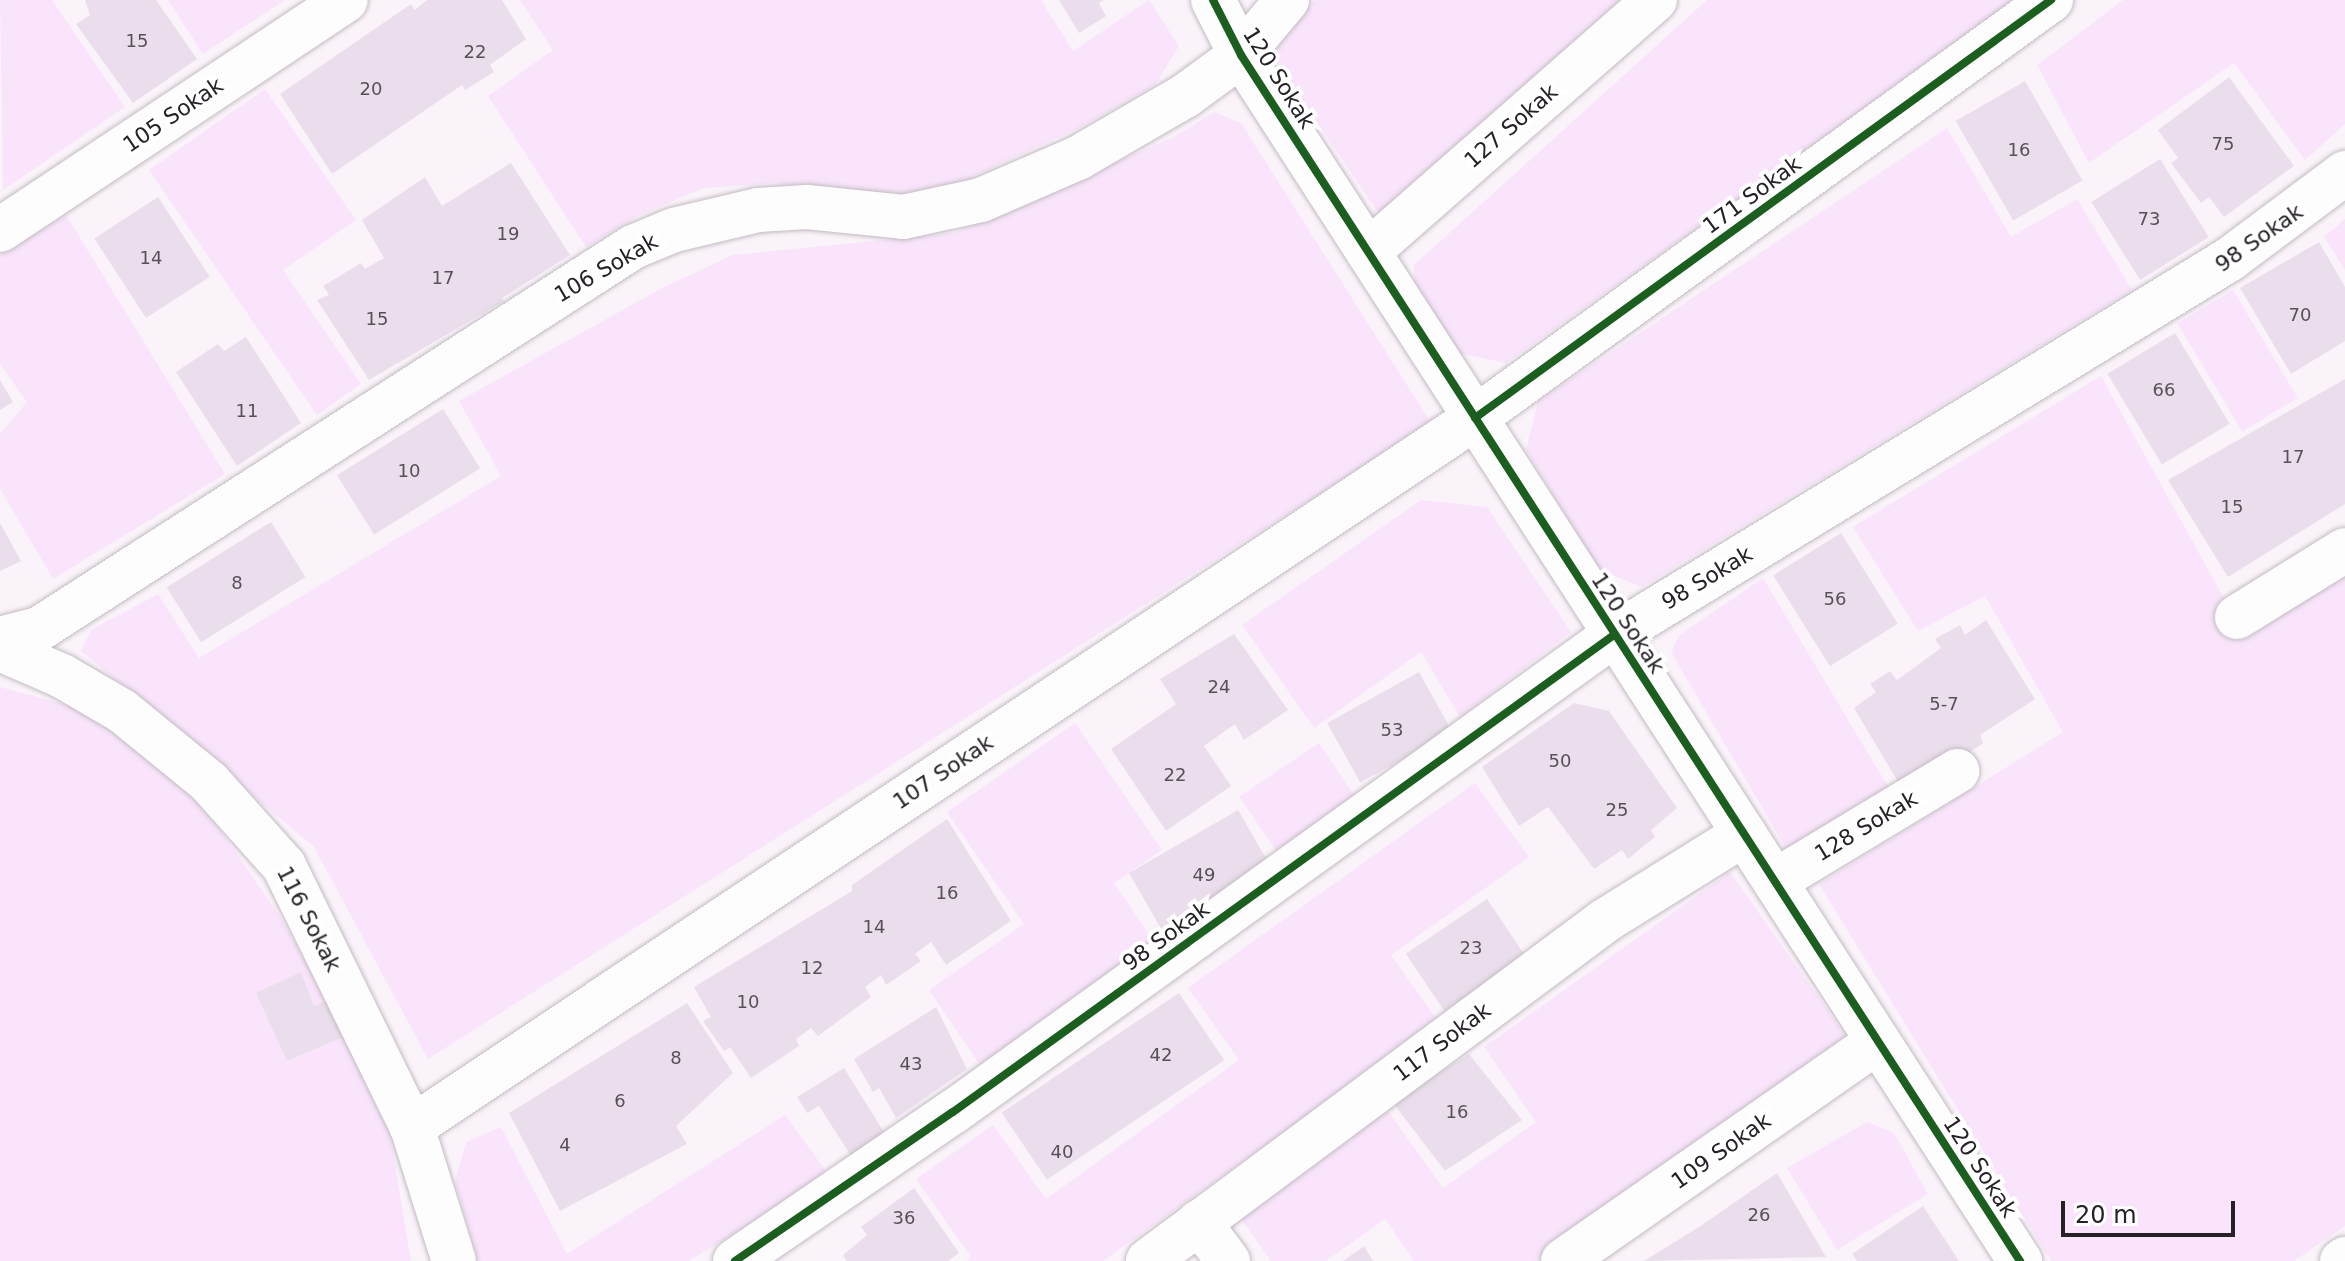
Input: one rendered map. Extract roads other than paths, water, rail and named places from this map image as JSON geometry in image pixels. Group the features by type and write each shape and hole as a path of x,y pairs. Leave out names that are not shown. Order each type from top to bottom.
{"street":[{"name":"105 Sokak","path":"0,230 346,0"},
{"name":"120 Sokak","path":"1213,0 1241,55 2020,1261"},
{"name":"106 Sokak","path":"0,639 39,629 633,247 674,230 758,210 807,207 854,216 903,217 981,200 1136,127 1241,55 1287,0"},
{"name":"127 Sokak","path":"1368,252 1655,0"},
{"name":"171 Sokak","path":"1475,418 2051,0"},
{"name":"98 Sokak","path":"735,1261 953,1112 1614,635 2230,259 2345,173"},
{"name":"107 Sokak","path":"412,1127 1475,418"},
{"path":"2237,617 2345,550"},
{"name":"116 Sokak","path":"0,649 62,676 122,711 209,782 284,866 412,1127 454,1261"},
{"name":"128 Sokak","path":"1775,881 1957,771"},
{"name":"117 Sokak","path":"1148,1261 1606,920 1744,834"},
{"name":"109 Sokak","path":"1563,1261 1878,1041"},
{"path":"1199,1222 1228,1261"}]}
